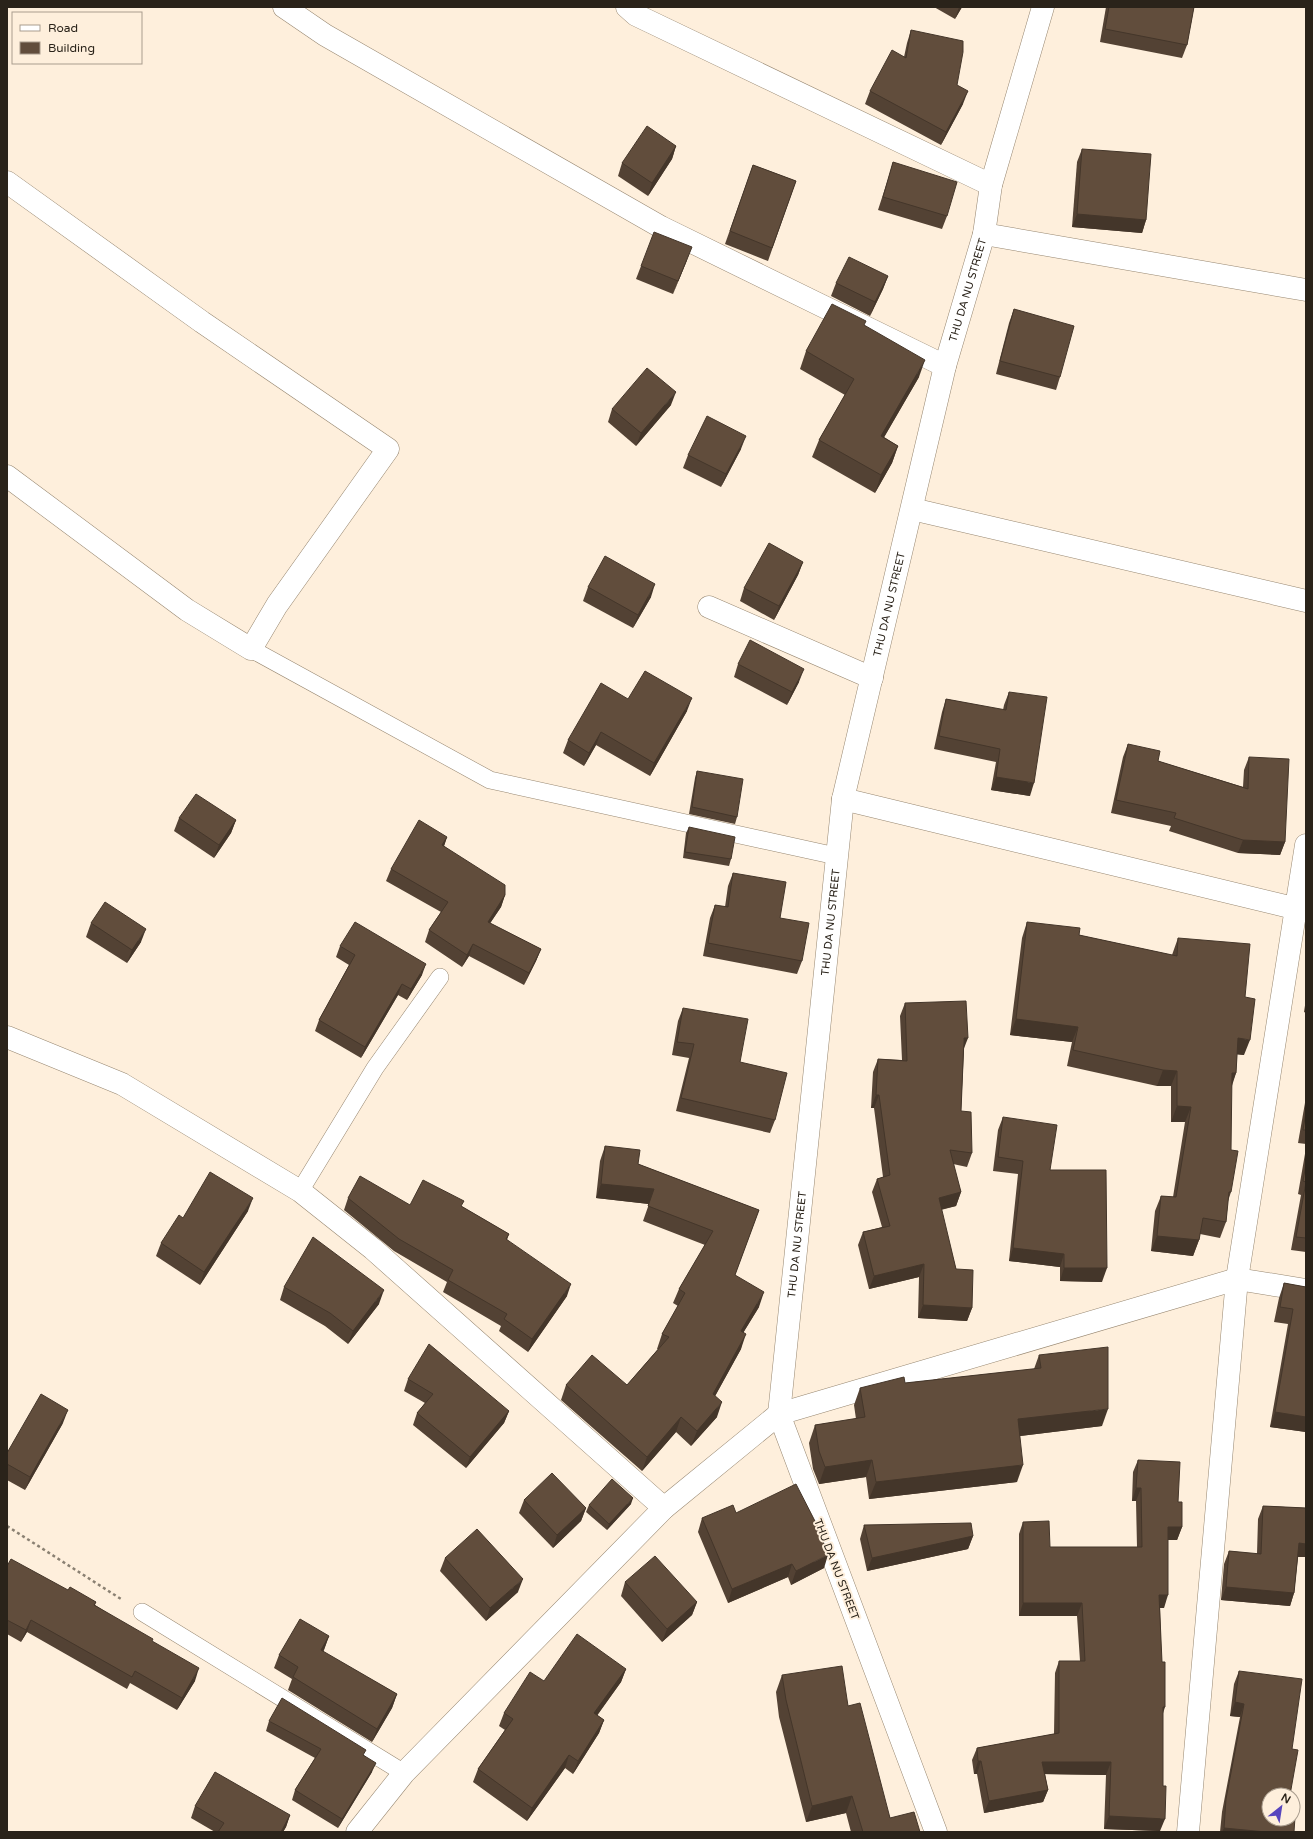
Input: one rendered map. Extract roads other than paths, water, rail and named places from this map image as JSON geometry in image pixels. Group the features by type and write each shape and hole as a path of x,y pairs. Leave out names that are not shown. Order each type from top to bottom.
{"street":[{"path":"284,7 325,35 661,227 945,366"},
{"path":"627,7 636,15 991,186"},
{"name":"THU DA NU STREET","path":"936,1832 779,1414 843,799 945,366 984,234 991,186 1043,7"},
{"path":"7,182 202,322 388,449 277,605 251,649 187,610 7,476"},
{"path":"984,234 1306,290"},
{"path":"912,509 1306,601"},
{"path":"709,607 872,678"},
{"path":"843,799 1301,910"},
{"path":"1188,1832 1237,1279 1301,910 1306,845"},
{"path":"7,1037 122,1084 300,1191 372,1249 664,1508"},
{"path":"357,1832 404,1773 664,1508 779,1414 1237,1279 1306,1290"}],"lane":[{"path":"251,649 490,780 836,856"},
{"path":"300,1191 375,1068 440,977"},
{"path":"142,1612 404,1773"}]}
